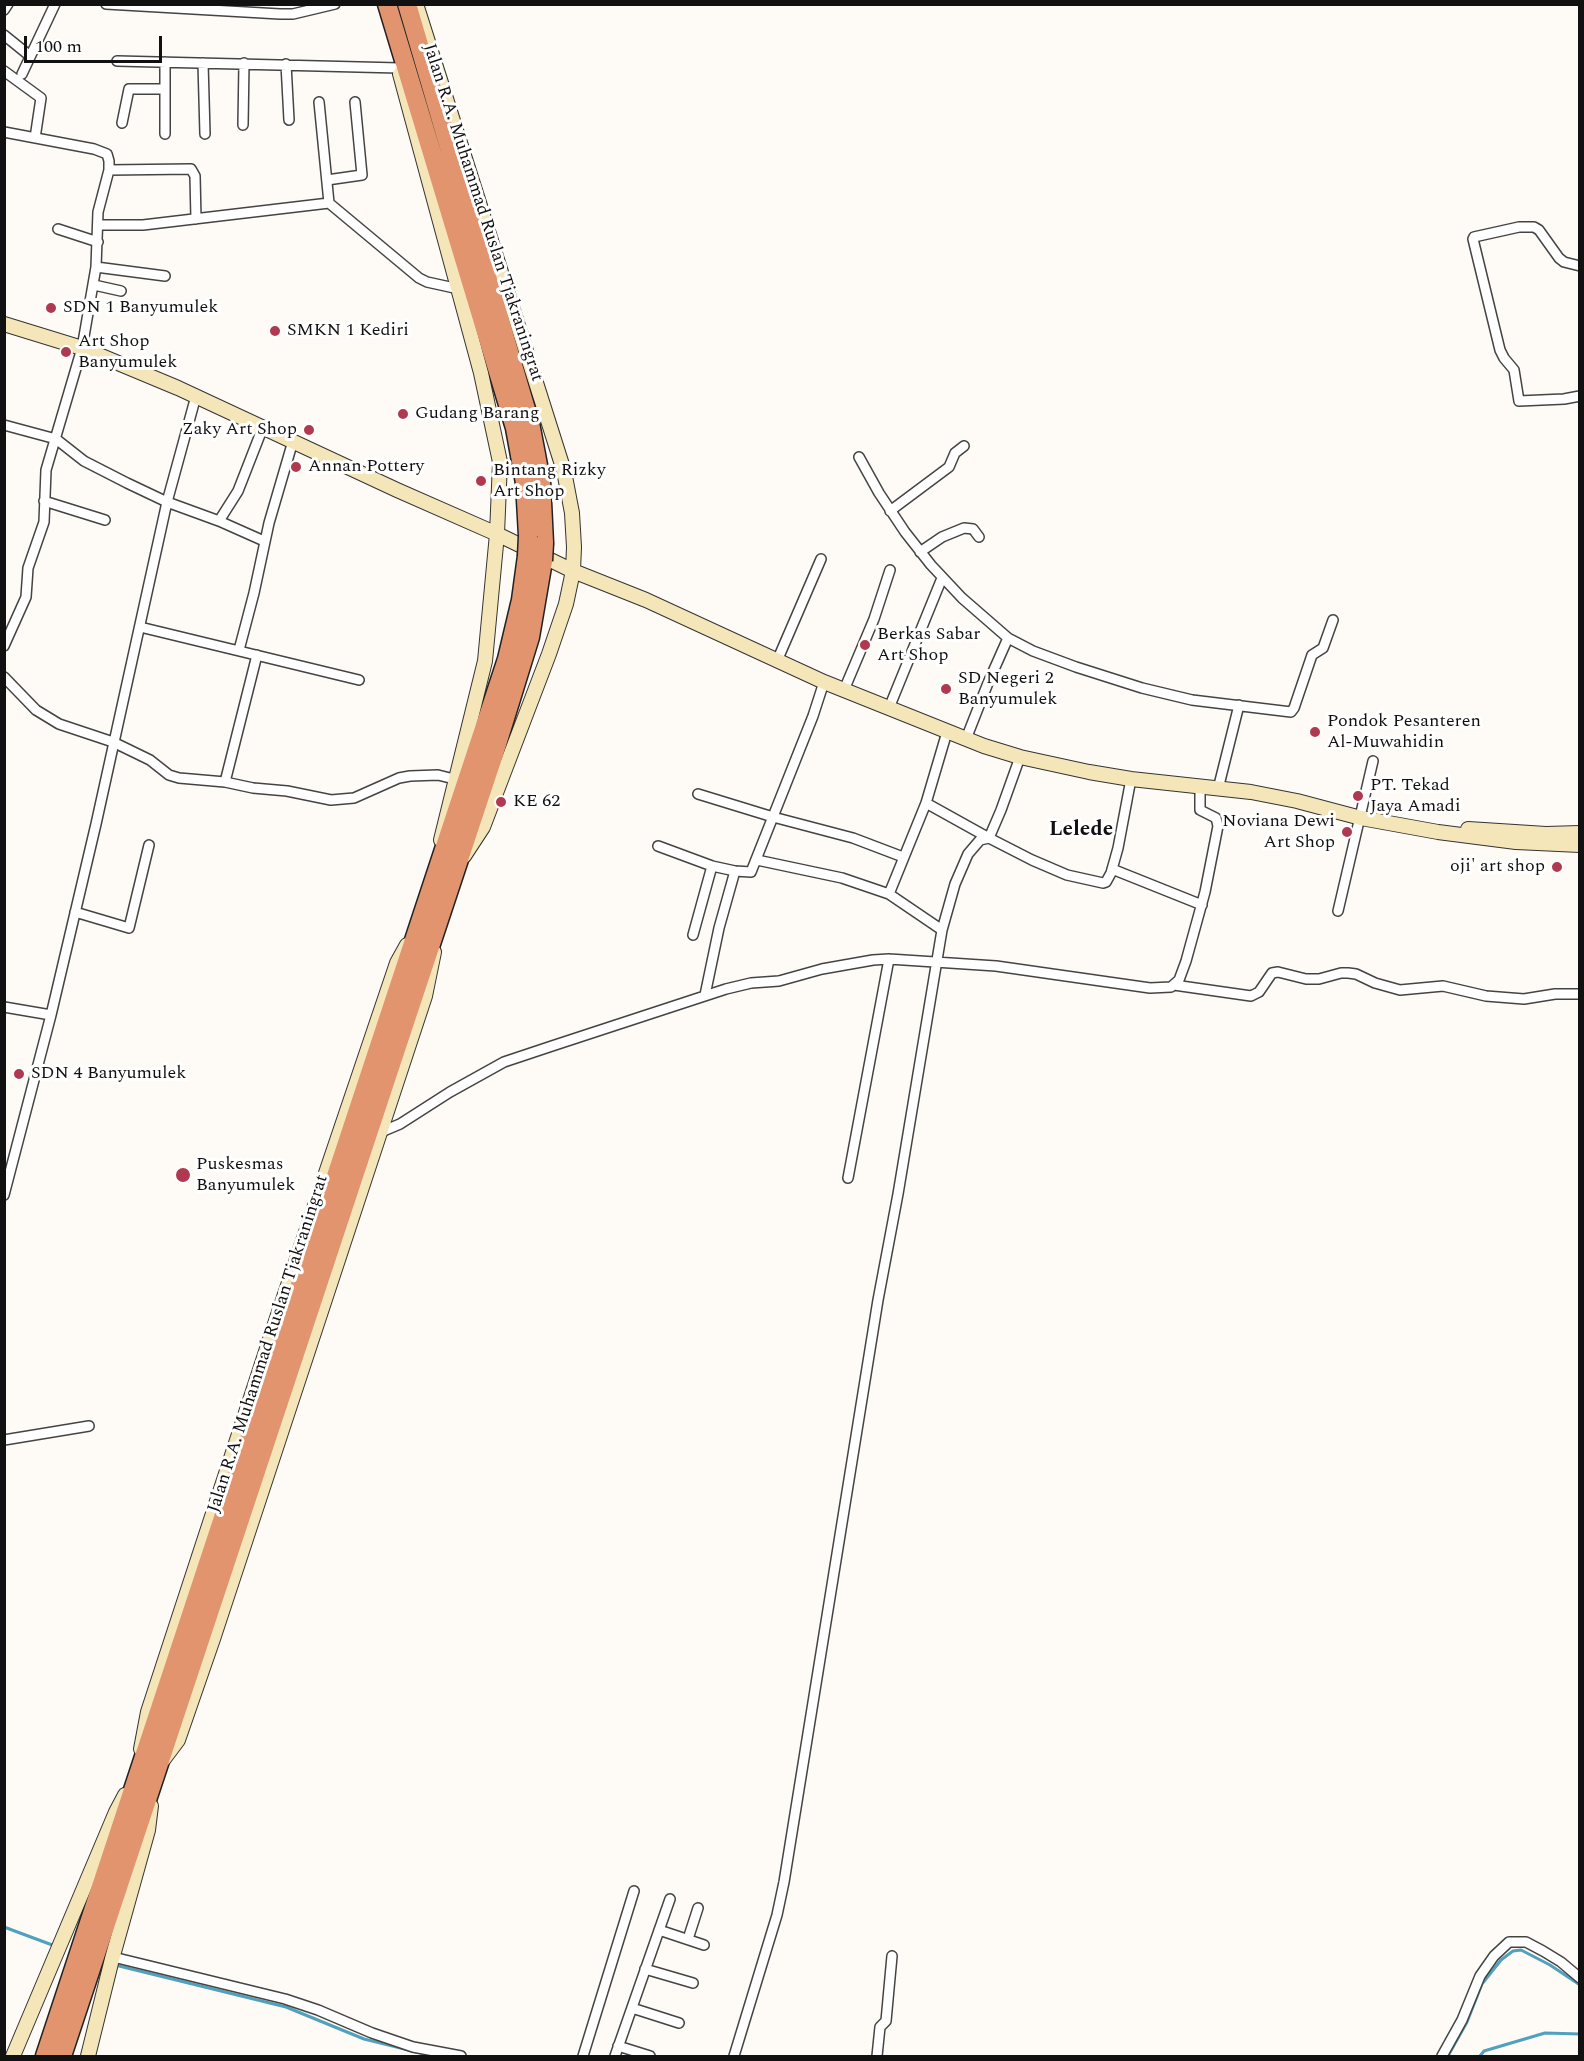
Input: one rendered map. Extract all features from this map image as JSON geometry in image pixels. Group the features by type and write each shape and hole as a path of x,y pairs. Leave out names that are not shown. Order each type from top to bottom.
{"highway":[{"name":"Jalan R.A. Muhammad Ruslan Tjakraningrat","path":"62,2056 97,1959 144,1784 434,938 531,637 535,549 515,428 405,30 406,4"},
{"name":"Jalan R.A. Muhammad Ruslan Tjakraningrat","path":"384,7 405,30"},
{"path":"405,30 432,56"},
{"path":"398,65 405,30"},
{"name":"Jalan R.A. Muhammad Ruslan Tjakraningrat","path":"152,1761 415,934 514,635 524,585 535,549"},
{"name":"Jalan R.A. Muhammad Ruslan Tjakraningrat","path":"45,2056 97,1959"}],"street":[{"path":"4,10 8,4"},
{"path":"22,74 55,4"},
{"path":"106,4 264,14 294,14 305,8 335,4"},
{"name":"Jalan R.A. Muhammad Ruslan Tjakraningrat","path":"416,4 564,471 572,513 574,547 573,571 566,604 549,654 483,827 459,862"},
{"name":"Jalan R.A. Muhammad Ruslan Tjakraningrat","path":"384,7 481,373 498,447 500,477 485,661 442,826 438,863"},
{"path":"4,35 30,56"},
{"path":"117,61 398,65"},
{"path":"165,62 165,134"},
{"path":"203,63 205,134"},
{"path":"243,125 244,63"},
{"path":"286,64 289,120"},
{"path":"4,71 41,98 35,138"},
{"path":"122,123 129,89 165,89"},
{"path":"319,102 329,203 419,278 459,290"},
{"path":"327,180 362,175 355,102"},
{"path":"4,132 104,152 109,158 109,170 99,207 94,285 82,348 45,476 44,522 28,568 26,597 4,646"},
{"path":"109,170 191,169 195,176 196,219"},
{"path":"98,225 143,225 329,203"},
{"path":"1580,266 1564,262 1559,258 1539,230 1533,227 1519,227 1473,239 1500,350 1514,370 1518,400 1522,402 1580,396"},
{"path":"58,229 98,242"},
{"path":"96,267 165,276"},
{"path":"94,285 121,291"},
{"path":"4,324 82,348 196,396 573,571 646,600 824,682 966,739 1020,756 1089,772 1269,795 1361,818 1438,832 1475,829 1580,845"},
{"path":"4,1194 51,1015 167,502 196,396"},
{"path":"4,425 56,439 84,461 167,502 264,541"},
{"path":"219,521 238,491 262,427"},
{"path":"239,650 254,593 264,541 293,441"},
{"path":"890,511 949,467 955,453 964,446"},
{"path":"859,457 890,511 920,552 942,578 983,618 1008,638 1033,651 1076,667 1142,688 1192,700 1293,711 1312,655 1323,648 1333,620"},
{"path":"44,501 105,520"},
{"path":"920,552 942,537 964,528 973,529 979,537"},
{"path":"777,661 820,559"},
{"path":"844,690 874,619 890,570"},
{"path":"889,708 942,578"},
{"path":"140,627 359,680"},
{"path":"966,739 1008,638"},
{"path":"225,782 257,654"},
{"path":"4,678 36,710 59,724 113,742 150,760 174,777 225,782 253,788 287,790 331,800 354,798 399,778 410,776 438,775 454,779"},
{"path":"658,846 712,866 752,872 824,682"},
{"path":"1218,789 1239,705"},
{"path":"889,894 926,802 947,732"},
{"path":"988,838 1001,810 1020,756"},
{"path":"1338,911 1373,761"},
{"path":"926,802 988,838 1067,875 1105,883 1112,869 1131,779"},
{"path":"1174,985 1181,975 1202,905 1218,822 1214,817 1200,810 1200,787"},
{"path":"698,794 773,818 853,838 903,857"},
{"path":"1546,839 1580,833"},
{"path":"734,2056 777,1915 784,1882 878,1300 938,964 942,930 955,885 968,854 980,840 988,838"},
{"path":"75,912 129,928 149,845"},
{"path":"757,860 842,878 889,894 942,930"},
{"path":"693,935 712,866"},
{"path":"1112,869 1202,905"},
{"path":"705,995 719,928 735,871"},
{"name":"Jalan R.A. Muhammad Ruslan Tjakraningrat","path":"152,1761 174,1746 180,1733 427,989 434,958 434,938"},
{"path":"848,1179 889,959"},
{"path":"381,1132 400,1124 450,1092 504,1062 705,995 744,985 779,981 822,969 873,960 996,966 1150,988 1167,988 1174,985 1251,996 1259,992 1272,973 1278,972 1306,979 1319,979 1341,973 1356,974 1375,983 1400,990 1443,986 1486,996 1524,999 1556,994 1580,994"},
{"path":"4,1007 51,1015"},
{"path":"4,1440 89,1426"},
{"name":"Jalan R.A. Muhammad Ruslan Tjakraningrat","path":"13,2056 116,1812 144,1784"},
{"path":"584,2056 634,1891"},
{"path":"615,2056 670,1899"},
{"path":"688,1939 698,1908"},
{"path":"659,1930 704,1945"},
{"path":"1442,2056 1462,2020 1480,1976 1494,1956 1509,1942 1526,1942 1561,1962 1580,1978"},
{"path":"877,2056 880,2027 886,2020 892,1956"},
{"path":"97,1959 285,1999 413,2047 461,2056"},
{"name":"Jalan R.A. Muhammad Ruslan Tjakraningrat","path":"88,2056 97,1959"},
{"path":"645,1969 693,1983"},
{"path":"632,2008 679,2022"},
{"path":"618,2046 650,2056"}],"waterway":[{"path":"4,1927 55,1946"},
{"path":"1448,2056 1467,2022 1482,1984 1501,1960 1513,1951 1521,1950 1550,1965 1580,1985"},
{"path":"115,1965 286,2007 364,2039 433,2056"},
{"path":"1480,2056 1484,2051 1545,2033 1580,2034"}],"place":[{"name":"SDN 1 Banyumulek","path":"51,308"},
{"name":"SMKN 1 Kediri","path":"275,331"},
{"name":"Art Shop Banyumulek","path":"66,352"},
{"name":"Gudang Barang","path":"403,414"},
{"name":"Zaky Art Shop","path":"309,430"},
{"name":"Annan Pottery","path":"296,467"},
{"name":"Bintang Rizky Art Shop","path":"481,481"},
{"name":"Berkas Sabar Art Shop","path":"865,645"},
{"name":"SD Negeri 2 Banyumulek","path":"946,689"},
{"name":"Pondok Pesanteren Al-Muwahidin","path":"1315,732"},
{"name":"PT. Tekad Jaya Amadi","path":"1358,796"},
{"name":"KE 62","path":"501,802"},
{"name":"Noviana Dewi Art Shop","path":"1347,832"},
{"name":"oji' art shop","path":"1557,867"},
{"name":"SDN 4 Banyumulek","path":"19,1074"},
{"name":"Puskesmas Banyumulek","path":"183,1175"}],"district":[{"name":"Lelede","path":"1081,831"}]}
